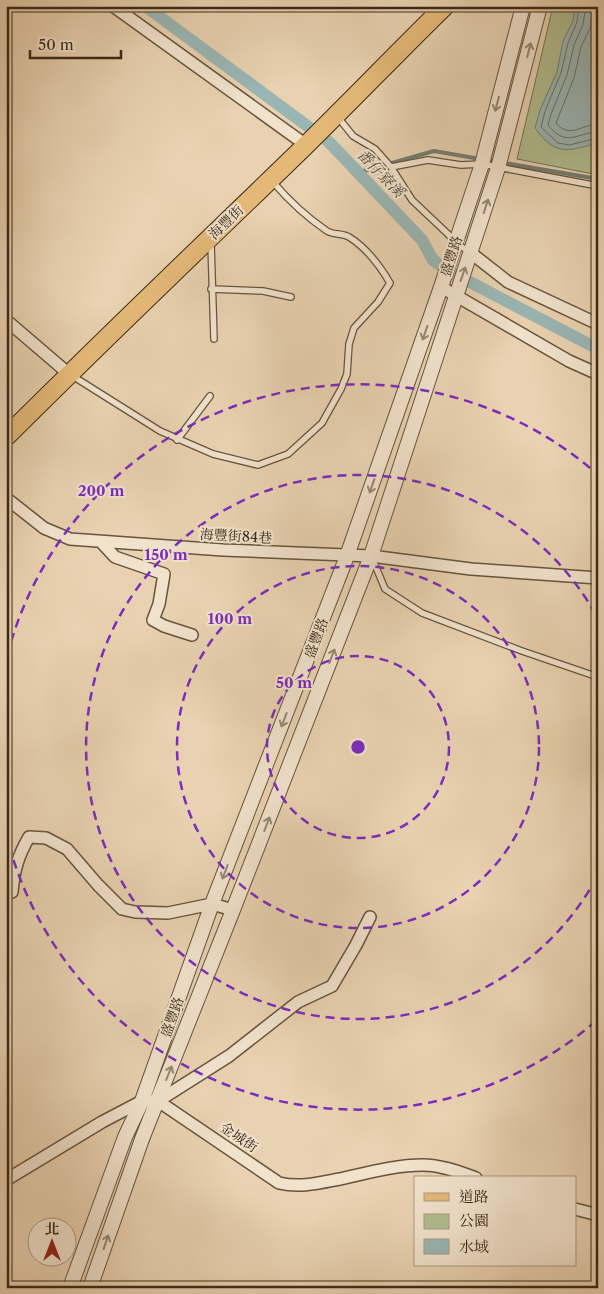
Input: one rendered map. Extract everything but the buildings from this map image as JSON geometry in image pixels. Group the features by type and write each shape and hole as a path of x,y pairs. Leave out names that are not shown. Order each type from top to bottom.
{"main road":[{"name":"海豐街","path":"6,437 306,145 445,6"}],"street":[{"path":"113,6 306,145"},
{"name":"盛豐路","path":"70,1288 124,1137 142,1101 212,904 347,556 482,164 523,6"},
{"name":"盛豐路","path":"90,1288 142,1139 371,556 498,168 540,6"},
{"path":"470,253 508,282 598,324"},
{"path":"441,287 569,361 598,374"},
{"path":"6,320 69,374"},
{"name":"海豐街84巷","path":"6,498 44,528 70,539 223,550 371,556 470,569 598,578"},
{"path":"101,542 115,557 164,574 159,604 153,620 192,636"},
{"path":"6,892 12,892 19,854 29,837 46,838 67,849 122,909 135,912 168,913 212,904 233,910"},
{"path":"6,1180 102,1122 142,1101 158,1101 229,1056 298,1002 332,986 370,917"},
{"name":"金城街","path":"158,1101 279,1183 290,1186 309,1185 386,1168 410,1165 448,1168 470,1176"},
{"path":"576,1209 598,1215"}],"lane":[{"path":"333,118 353,136 375,150 391,167 412,200 455,243 470,253"},
{"path":"391,167 428,160 461,165 482,164 598,186"},
{"path":"69,374 177,440 213,454 258,465 288,454 322,423 341,390 347,374 349,344 354,328 378,302 390,283 379,265 364,249 348,236 329,233 292,205 271,179"},
{"path":"211,236 211,289 214,340"},
{"path":"211,289 263,291 291,298"},
{"path":"177,440 210,396"},
{"path":"371,556 385,589 422,613 522,651 598,677"}],"green space":[{"path":"553,6 598,6 598,175 517,159"}],"water":[{"path":"575,6 598,6 598,143 578,148 563,149 549,144 535,128 540,110 557,72 563,41 573,21"}],"waterway":[{"name":"番仔寮溪","path":"145,6 329,142 422,240 433,260 447,270 598,349"},
{"path":"357,173 434,151 480,159"},
{"path":"487,160 598,179"}]}
